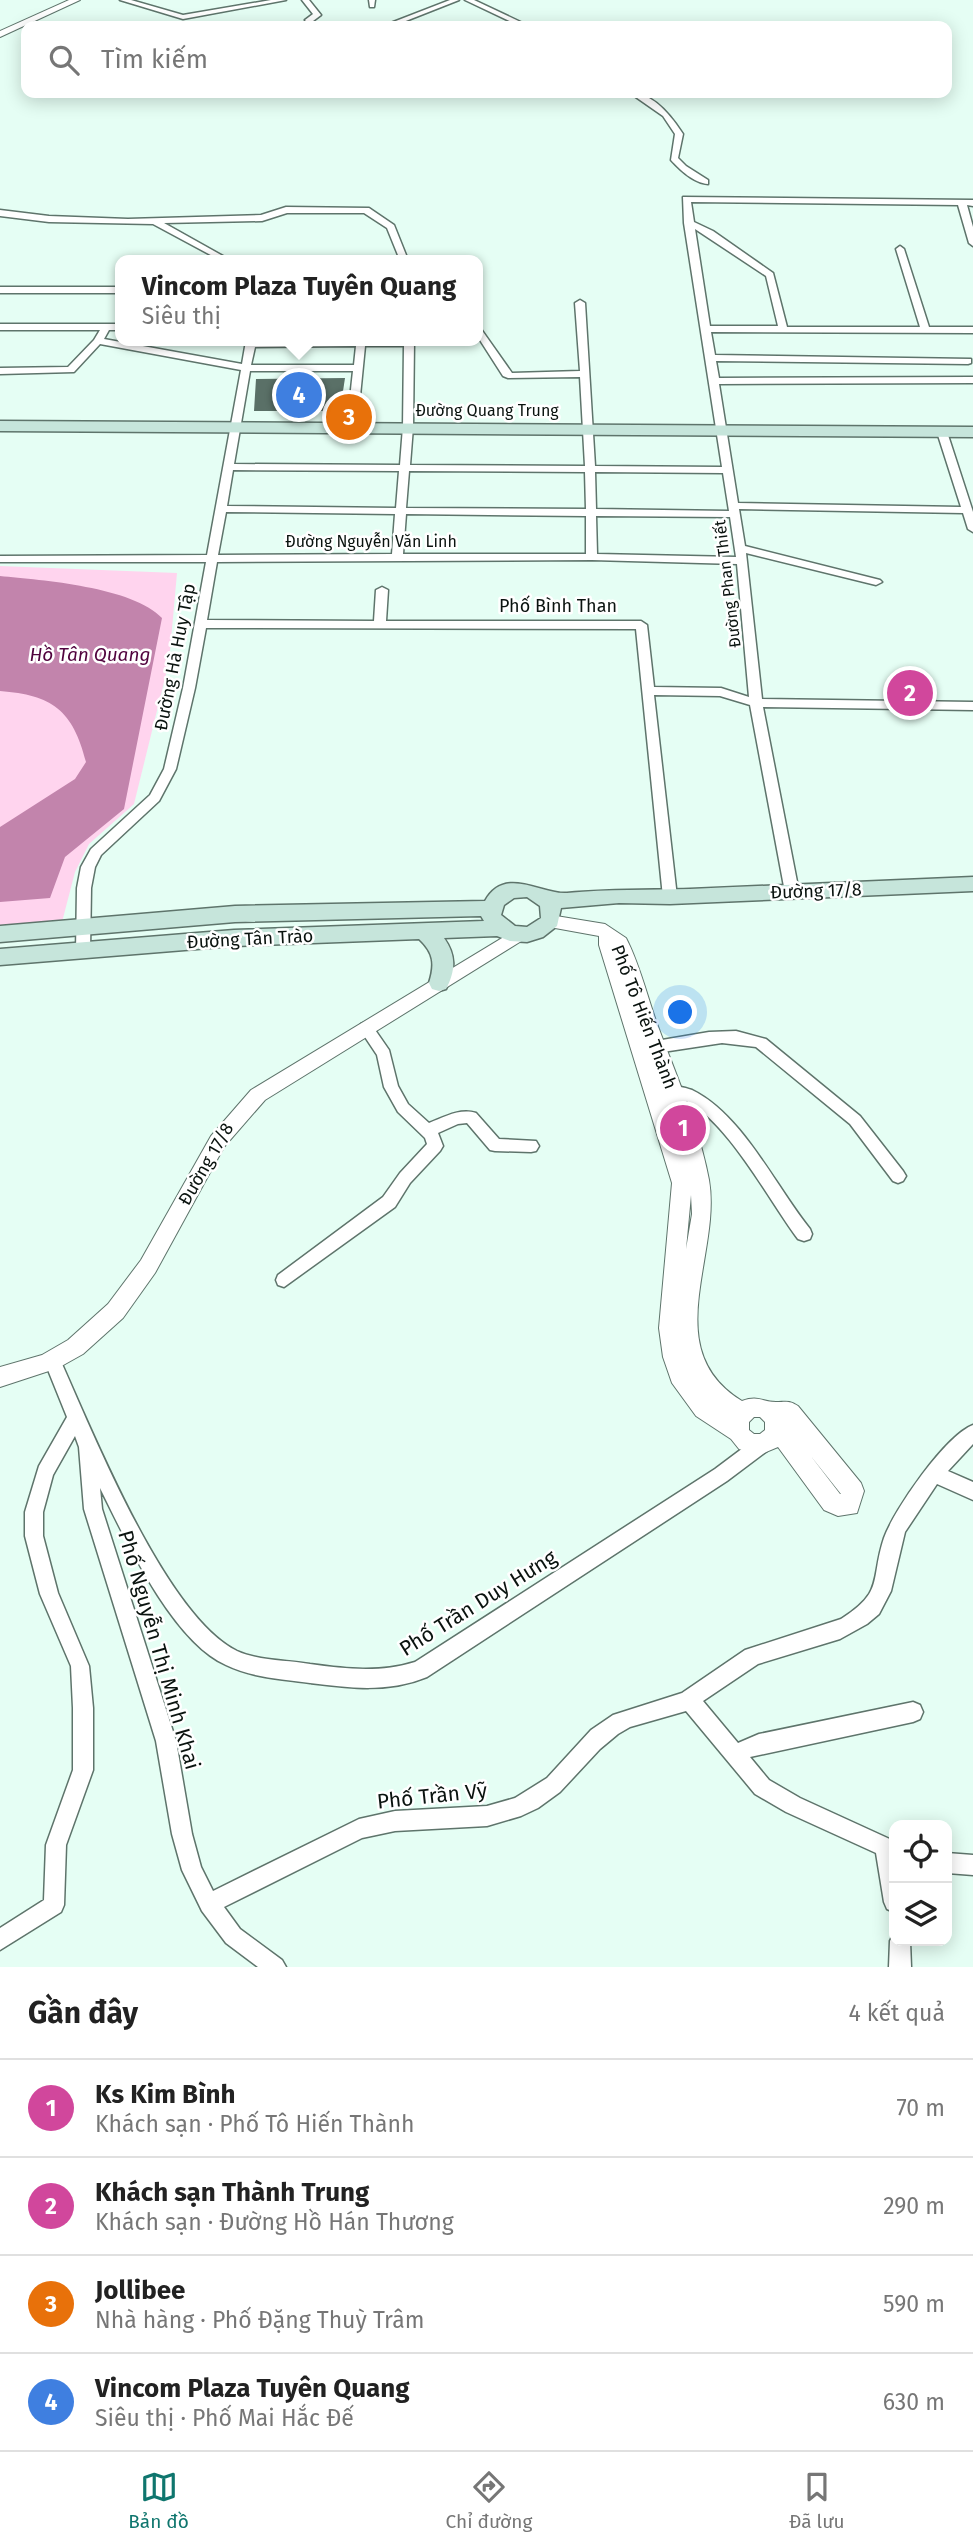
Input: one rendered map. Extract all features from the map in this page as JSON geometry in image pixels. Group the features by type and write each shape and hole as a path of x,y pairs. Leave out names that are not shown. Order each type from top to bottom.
{"main road":[{"name":"Đường Quang Trung","path":"0,426 352,426 723,432 973,432"},
{"name":"Đường 17/8","path":"550,913 624,906 664,897 973,884"},
{"path":"519,889 534,891 550,913 537,932 509,932 494,922 491,908 501,895 519,889"},
{"name":"Đường Tân Trào","path":"0,934 235,914 491,908"},
{"path":"424,932 437,943 445,958 439,982"},
{"name":"Đường Tân Trào","path":"0,957 234,938 509,932"}],"street":[{"path":"33,21 76,0"},
{"path":"40,21 86,0"},
{"path":"123,0 183,16 283,0"},
{"path":"305,0 317,15 310,21"},
{"path":"400,21 456,0"},
{"path":"468,0 514,21"},
{"path":"0,37 21,27"},
{"path":"0,37 21,29"},
{"path":"641,98 669,117 679,134 674,158 705,182"},
{"path":"783,328 770,275 754,267 705,228 689,223 686,199 973,203"},
{"path":"962,203 973,243"},
{"path":"0,213 48,219 153,221 262,218 286,211 366,210 391,227 402,255"},
{"path":"153,221 217,255"},
{"name":"Đường Phan Thiết","path":"689,223 742,561 756,704 792,892"},
{"path":"900,249 925,329"},
{"path":"0,290 115,290"},
{"path":"580,303 583,374 589,428 592,557"},
{"path":"0,327 115,327"},
{"path":"0,371 71,370 98,341 106,327"},
{"path":"706,329 973,330"},
{"path":"483,339 506,374 511,376 583,374"},
{"path":"98,341 115,344"},
{"path":"126,346 247,368 358,368"},
{"name":"Đường Hà Huy Tập","path":"83,951 84,888 88,867 96,852 155,797 170,769 201,624 250,346"},
{"path":"352,426 361,346"},
{"path":"397,557 408,427 409,346"},
{"path":"710,358 968,361"},
{"path":"714,381 973,380"},
{"path":"942,432 973,529"},
{"path":"230,467 728,470"},
{"path":"221,509 399,512 967,510"},
{"path":"740,548 876,582"},
{"name":"Đường Nguyễn Văn Linh","path":"0,559 592,557 742,561"},
{"path":"380,622 382,590"},
{"name":"Phố Bình Than","path":"201,624 636,624 643,629 664,897"},
{"path":"648,691 721,692 756,704 973,706"},
{"name":"Phố Tô Hiến Thành","path":"550,913 605,930 620,943 656,1047 662,1090 682,1183 683,1204 669,1316 674,1359 687,1391 698,1405 740,1423 749,1442 761,1445"},
{"name":"Đường 17/8","path":"0,1377 52,1360 86,1339 138,1284 214,1143 235,1115 258,1095 439,982 509,932"},
{"name":"Phố Tô Hiến Thành","path":"608,932 608,945 662,1090"},
{"path":"284,1280 389,1202 405,1178 435,1146 427,1130 402,1108 391,1087 382,1049 366,1028"},
{"path":"656,1047 733,1036 747,1037 761,1043 855,1120 898,1177"},
{"path":"662,1090 703,1103 721,1118 804,1234"},
{"path":"427,1130 457,1118 471,1116 495,1145 531,1146"},
{"name":"Phố Nguyễn Thị Minh Khai","path":"52,1360 88,1447 93,1509 166,1741 182,1834 192,1870 209,1904 233,1936 275,1967"},
{"path":"740,1423 752,1408 773,1420 774,1437 761,1445"},
{"path":"0,1940 54,1905 57,1845 83,1770 84,1721 80,1666 49,1594 34,1536 34,1512 45,1472 76,1418"},
{"name":"Phố Trần Vỹ","path":"209,1904 359,1829 379,1822 401,1819 464,1820 507,1811 538,1797 568,1772 591,1743 627,1718 689,1699 754,1657 835,1634 871,1608 881,1595 886,1582 894,1535 935,1474 973,1433"},
{"name":"Phố Trần Duy Hưng","path":"88,1447 155,1571 194,1626 221,1653 244,1663 375,1680 399,1678 420,1670 721,1475 761,1445"},
{"path":"935,1474 973,1491"},
{"path":"689,1699 762,1787 793,1805 889,1850"},
{"path":"736,1753 759,1744 913,1712"},
{"path":"952,1863 973,1865"},
{"path":"900,1946 901,1967"}],"shaded area":[{"name":"Hồ Tân Quang","path":"0,566 177,573 169,662 134,804 89,844 75,872 62,922 0,927"}],"water":[{"name":"Hồ Tân Quang","path":"0,576 109,592 148,607 162,618 124,809 65,857 50,898 0,902 0,827 75,779 86,762 74,730 58,708 34,696 0,691"}],"building":[{"path":"345,378 340,411 254,411 256,379"}],"place":[{"name":"Vincom Plaza Tuyên Quang","path":"299,395"},
{"name":"Jollibee","path":"349,417"},
{"name":"Khách sạn Thành Trung","path":"910,693"},
{"name":"Ks Kim Bình","path":"683,1128"}]}
